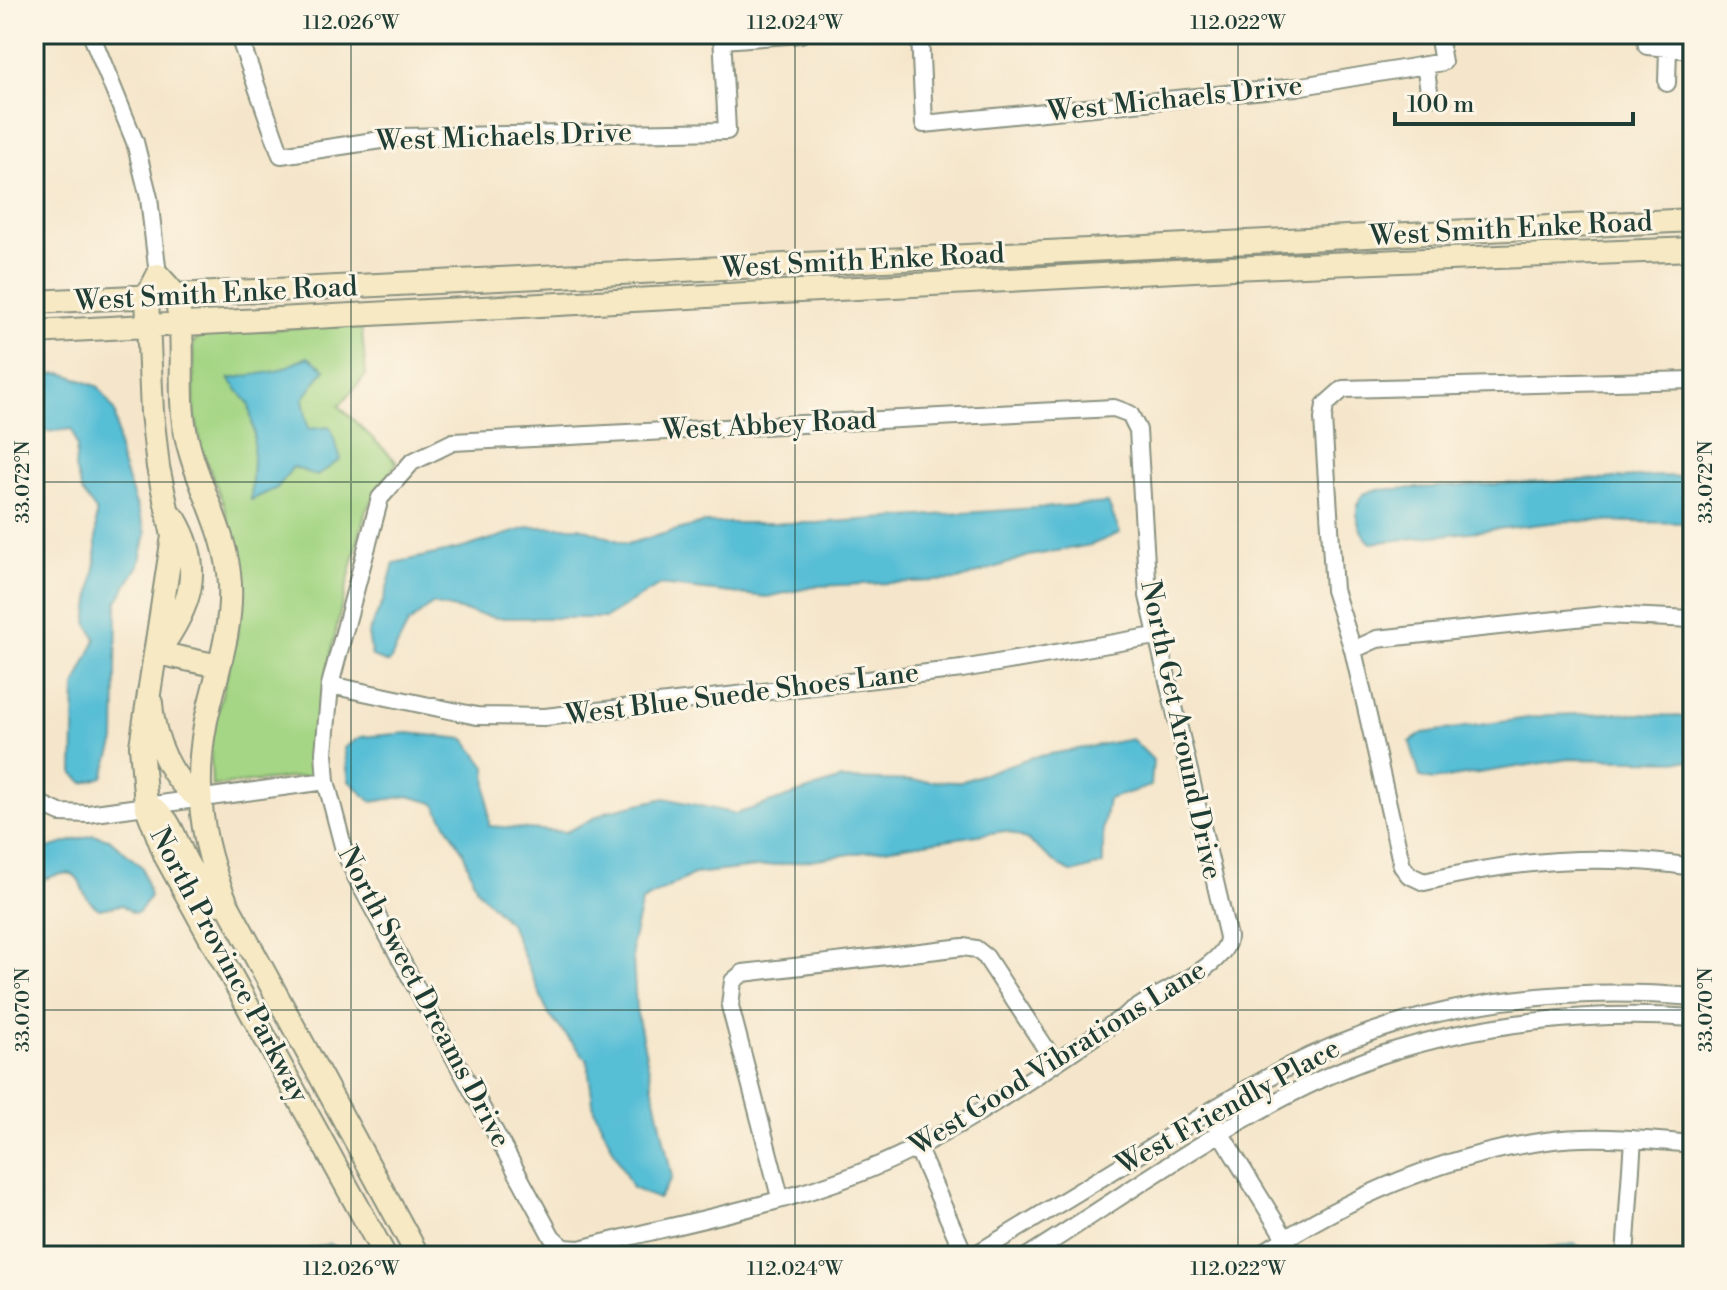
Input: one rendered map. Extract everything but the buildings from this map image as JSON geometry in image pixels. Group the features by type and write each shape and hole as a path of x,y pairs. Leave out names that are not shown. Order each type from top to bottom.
{"street":[{"path":"91,34 135,142 149,198 158,275 176,297"},
{"name":"West Michaels Drive","path":"238,34 281,155 401,137 727,131 722,37"},
{"path":"722,37 801,34"},
{"name":"West Michaels Drive","path":"920,34 924,124 1296,87 1443,62 1438,34"},
{"path":"1646,40 1668,48 1693,50"},
{"path":"1667,83 1668,48"},
{"path":"1425,65 1430,97"},
{"name":"West Smith Enke Road","path":"34,302 1693,220"},
{"name":"West Smith Enke Road","path":"34,332 1281,266 1693,249"},
{"name":"North Province Parkway","path":"158,275 147,297 148,326 154,441 171,513 171,558 158,615 157,653 141,746 146,805 180,883 385,1256"},
{"name":"North Province Parkway","path":"176,297 185,438 219,531 230,580 228,627 204,726 199,798 207,853 239,926 418,1256"},
{"path":"1693,380 1343,389 1325,405 1323,419 1334,590 1353,650 1402,866 1409,875 1424,882 1527,861 1655,861 1693,867"},
{"name":"West Abbey Road","path":"412,462 453,442 476,440 1114,408 1130,414"},
{"name":"North Get Around Drive","path":"1130,414 1138,430 1145,572 1155,636 1228,937 1226,950"},
{"name":"North Sweet Dreams Drive","path":"412,462 380,498 330,685 324,753 326,781 344,850 357,879 552,1237 564,1248"},
{"path":"1353,650 1377,639 1604,615 1693,619"},
{"name":"West Blue Suede Shoes Lane","path":"330,685 477,716 545,717 962,669 1155,636"},
{"path":"157,653 219,666"},
{"path":"150,686 151,710 163,748 181,783 199,798"},
{"path":"34,801 60,813 88,814 326,781"},
{"path":"146,805 162,814 190,868 239,926"},
{"path":"780,1197 730,1006 733,981 743,973 963,947 976,949 986,957 1054,1061"},
{"name":"West Good Vibrations Lane","path":"564,1248 580,1249 780,1197 871,1169 917,1147 1214,963 1226,950"},
{"name":"West Friendly Place","path":"973,1256 1208,1113 1308,1058 1350,1039 1417,1017 1490,1002 1568,993 1693,997"},
{"name":"West Friendly Place","path":"1028,1256 1220,1136 1301,1090 1381,1055 1477,1032 1544,1021 1653,1015 1693,1018"},
{"path":"1208,1113 1285,1238"},
{"path":"1625,1256 1633,1139"},
{"path":"1258,1256 1367,1193 1452,1160 1548,1140 1633,1139 1693,1144"},
{"path":"917,1147 965,1256"}],"green space":[{"path":"361,323 366,375 339,406 397,462 366,510 341,608 317,717 318,775 212,786 210,741 238,630 243,582 224,506 202,450 194,412 193,342 205,334"}],"water":[{"path":"308,357 325,369 303,399 308,429 330,427 341,459 317,476 293,467 277,488 251,500 254,434 249,404 229,379 277,371"},
{"path":"63,373 99,387 115,412 120,458 146,533 139,565 117,601 115,741 103,777 84,783 73,773 75,686 96,639 87,622 96,560 96,511 82,492 75,468 77,447 72,429 46,432 34,411 34,375"},
{"path":"1693,477 1693,523 1568,521 1371,543 1362,532 1357,513 1363,494 1374,490"},
{"path":"1108,503 1120,533 1091,545 1029,556 958,580 818,586 767,597 660,585 605,618 496,618 432,604 408,624 389,663 372,657 368,634 384,599 394,563 463,548 530,527 580,527 627,544 703,523 817,523"},
{"path":"1617,713 1693,717 1693,761 1569,759 1433,780 1420,777 1410,742 1423,733 1549,715"},
{"path":"408,733 465,739 486,767 489,826 566,832 608,811 665,798 736,814 841,779 960,782 1029,758 1132,739 1153,760 1151,786 1108,799 1103,829 1103,864 1073,873 1026,840 1005,831 784,864 694,874 642,901 632,943 636,1009 672,1177 658,1199 632,1188 594,1110 587,1060 549,1015 510,924 477,890 463,852 434,803 408,796 372,802 349,781 344,748 360,737"},
{"path":"93,835 109,839 142,867 150,896 139,912 133,913 122,905 99,909 73,875 53,876 34,883 34,852"},
{"path":"329,1244 351,1256 309,1256 308,1250"},
{"path":"1574,1244 1589,1251 1592,1256 1502,1256"}]}
